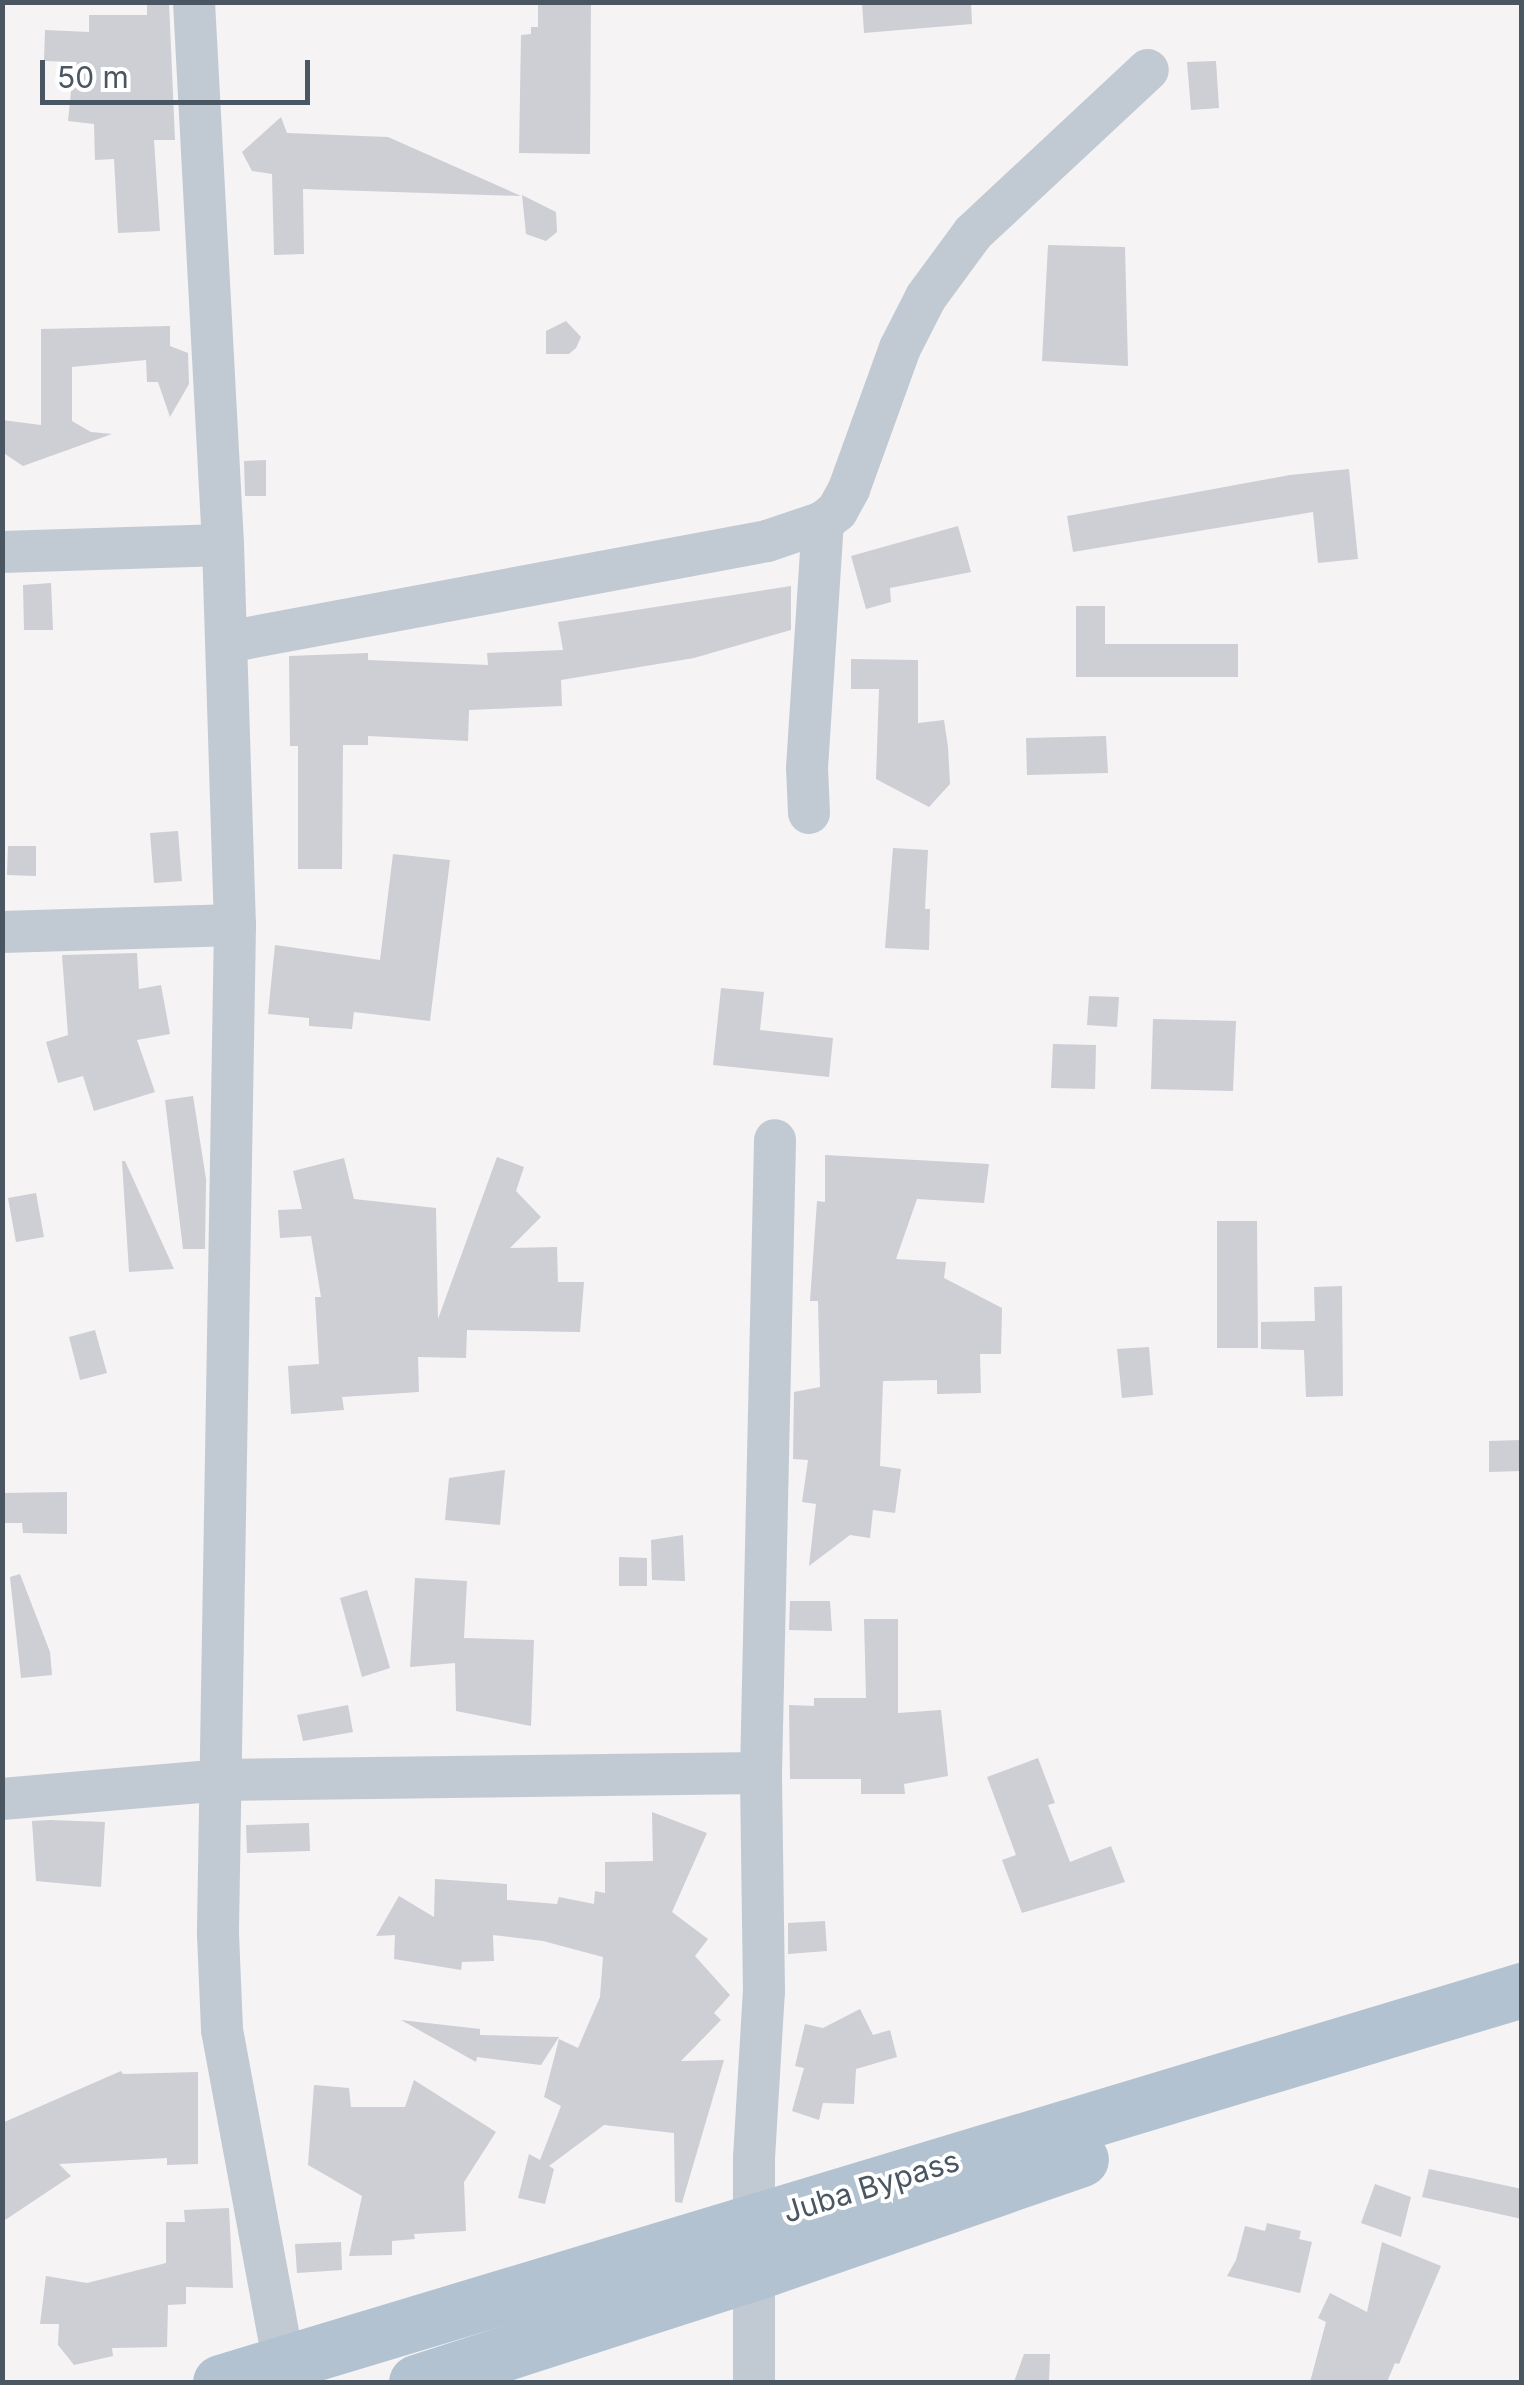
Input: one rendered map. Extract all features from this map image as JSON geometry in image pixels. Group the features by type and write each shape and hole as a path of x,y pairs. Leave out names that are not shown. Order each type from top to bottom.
{"main road":[{"name":"Juba Bypass","path":"416,2382 756,2246 1522,1990"},
{"name":"Juba Bypass","path":"220,2382 285,2373 756,2246 1522,2006"}],"street":[{"path":"194,2 223,544 235,924 223,1780 218,1841 222,2030 285,2373"},
{"path":"227,642 766,540 823,522 837,511 849,489 900,348 926,297 973,233 1148,70"},
{"path":"809,813 807,768 823,522"},
{"path":"2,552 223,544"},
{"path":"2,932 235,924"},
{"path":"754,2382 754,2158 764,1992 760,1773 775,1140"},
{"path":"2,1799 223,1780 760,1773"}],"building":[{"path":"147,2 169,2 175,140 154,140 160,231 118,233 114,159 95,160 94,124 68,121 74,62 44,61 45,30 89,32 89,15 147,15"},
{"path":"591,2 590,154 519,153 521,35 531,34 531,27 538,27 538,4"},
{"path":"862,2 971,2 972,24 864,33"},
{"path":"1216,61 1219,108 1191,110 1187,62"},
{"path":"281,117 287,133 388,137 521,196 303,189 304,254 274,255 272,174 252,171 242,152"},
{"path":"522,195 556,212 557,232 546,241 526,234"},
{"path":"1048,245 1125,247 1128,366 1042,361"},
{"path":"566,321 581,337 576,348 569,354 546,354 546,331"},
{"path":"170,326 170,346 188,353 189,384 170,417 158,382 147,382 146,360 72,367 72,421 91,432 112,434 23,466 2,452 2,420 41,425 41,329"},
{"path":"266,460 266,496 245,496 244,461"},
{"path":"1349,469 1358,559 1318,563 1313,512 1073,552 1067,516 1290,475"},
{"path":"958,526 971,572 890,588 891,602 866,609 851,556"},
{"path":"51,583 53,630 24,630 23,585"},
{"path":"791,586 791,630 694,658 561,680 562,706 469,710 468,741 368,736 368,745 343,745 342,869 298,869 298,746 290,746 289,656 368,653 368,660 488,665 487,653 563,650 558,622"},
{"path":"1076,606 1105,606 1105,644 1238,644 1238,677 1076,677"},
{"path":"851,659 918,660 918,723 944,720 948,747 950,784 929,807 876,779 879,689 851,689"},
{"path":"1106,736 1108,773 1027,775 1026,738"},
{"path":"178,831 182,881 154,883 150,833"},
{"path":"8,846 36,846 36,876 7,875"},
{"path":"893,848 928,850 925,909 930,909 929,950 885,948"},
{"path":"393,854 450,860 430,1021 354,1012 352,1029 309,1026 309,1018 268,1014 275,945 380,960"},
{"path":"137,953 139,989 161,985 170,1034 137,1040 155,1092 94,1111 83,1076 58,1083 46,1042 68,1035 62,955"},
{"path":"721,988 764,992 760,1030 833,1038 829,1077 713,1065"},
{"path":"1089,996 1119,997 1117,1027 1087,1025"},
{"path":"1153,1019 1236,1021 1233,1091 1151,1089"},
{"path":"1053,1044 1096,1045 1095,1089 1051,1088"},
{"path":"193,1096 206,1179 205,1249 183,1249 165,1100"},
{"path":"825,1155 989,1164 984,1203 917,1199 896,1259 946,1262 944,1278 1002,1308 1001,1354 980,1354 981,1393 937,1394 937,1380 883,1381 880,1466 901,1469 895,1513 873,1510 870,1538 850,1535 809,1566 816,1504 802,1502 808,1460 793,1459 794,1392 820,1387 818,1301 810,1301 817,1201 825,1202"},
{"path":"497,1157 524,1167 516,1191 541,1217 510,1248 557,1247 558,1282 584,1282 580,1332 467,1330 466,1358 418,1357 419,1392 342,1397 344,1410 291,1414 288,1366 319,1364 315,1297 321,1297 311,1236 280,1238 278,1210 302,1209 293,1171 344,1158 354,1199 436,1208 438,1319"},
{"path":"125,1161 174,1269 129,1272"},
{"path":"36,1193 44,1237 16,1242 8,1198"},
{"path":"1217,1221 1257,1221 1258,1348 1217,1348"},
{"path":"1342,1286 1343,1396 1306,1397 1304,1350 1261,1349 1261,1322 1315,1321 1314,1287"},
{"path":"95,1330 107,1373 80,1380 69,1337"},
{"path":"1149,1347 1153,1395 1122,1398 1117,1349"},
{"path":"1522,1440 1522,1471 1489,1472 1489,1441"},
{"path":"505,1470 500,1525 445,1520 449,1478"},
{"path":"67,1492 67,1534 23,1533 22,1523 2,1523 2,1493"},
{"path":"683,1535 685,1581 652,1580 651,1540"},
{"path":"619,1557 647,1558 647,1586 619,1586"},
{"path":"20,1574 50,1652 52,1675 21,1678 10,1577"},
{"path":"415,1578 467,1581 464,1638 534,1640 531,1726 456,1711 455,1663 410,1667"},
{"path":"367,1590 390,1668 362,1677 340,1598"},
{"path":"790,1601 830,1601 832,1631 789,1630"},
{"path":"864,1619 898,1619 898,1713 941,1710 948,1776 904,1784 905,1794 861,1794 861,1779 790,1779 789,1705 814,1706 814,1698 866,1698"},
{"path":"348,1705 353,1732 303,1741 297,1715"},
{"path":"1038,1758 1055,1803 1048,1805 1070,1862 1111,1846 1125,1882 1022,1913 1002,1860 1016,1855 987,1777"},
{"path":"652,1812 707,1833 672,1912 708,1939 695,1956 730,1995 714,2013 721,2020 681,2061 724,2060 682,2203 675,2202 674,2133 604,2125 549,2166 554,2169 545,2204 518,2198 529,2154 540,2160 561,2106 544,2097 559,2039 578,2048 600,1997 603,1957 543,1941 493,1935 494,1961 462,1962 461,1970 394,1959 395,1935 376,1936 399,1896 434,1917 435,1879 507,1884 507,1900 557,1904 559,1897 594,1904 595,1891 605,1893 605,1862 653,1861"},
{"path":"32,1821 105,1822 101,1887 36,1881"},
{"path":"309,1823 310,1851 247,1853 246,1825"},
{"path":"825,1921 827,1951 788,1954 788,1923"},
{"path":"860,2009 873,2035 890,2030 897,2057 856,2069 854,2104 823,2103 819,2120 792,2111 804,2068 795,2066 805,2024 823,2028"},
{"path":"401,2020 480,2029 480,2035 559,2037 541,2065 477,2057 476,2062"},
{"path":"121,2071 198,2072 198,2164 167,2165 167,2158 59,2164 71,2176 2,2222 2,2123"},
{"path":"414,2080 496,2132 464,2182 466,2231 414,2234 415,2239 392,2241 392,2255 349,2256 362,2196 308,2165 314,2085 349,2088 351,2107 405,2107"},
{"path":"1429,2169 1522,2189 1522,2219 1422,2197"},
{"path":"1375,2184 1411,2197 1401,2237 1361,2223"},
{"path":"229,2208 233,2288 186,2287 186,2304 168,2305 167,2347 112,2348 113,2356 74,2365 58,2345 59,2324 40,2324 46,2276 87,2283 166,2263 166,2222 185,2222 184,2210"},
{"path":"1267,2223 1301,2231 1299,2239 1312,2242 1300,2293 1227,2276 1236,2260 1245,2226 1265,2231"},
{"path":"341,2242 342,2270 297,2273 295,2244"},
{"path":"1382,2242 1441,2266 1399,2364 1395,2363 1387,2382 1310,2382 1326,2322 1318,2318 1330,2293 1367,2312"},
{"path":"1024,2354 1050,2354 1049,2382 1014,2382"}]}
